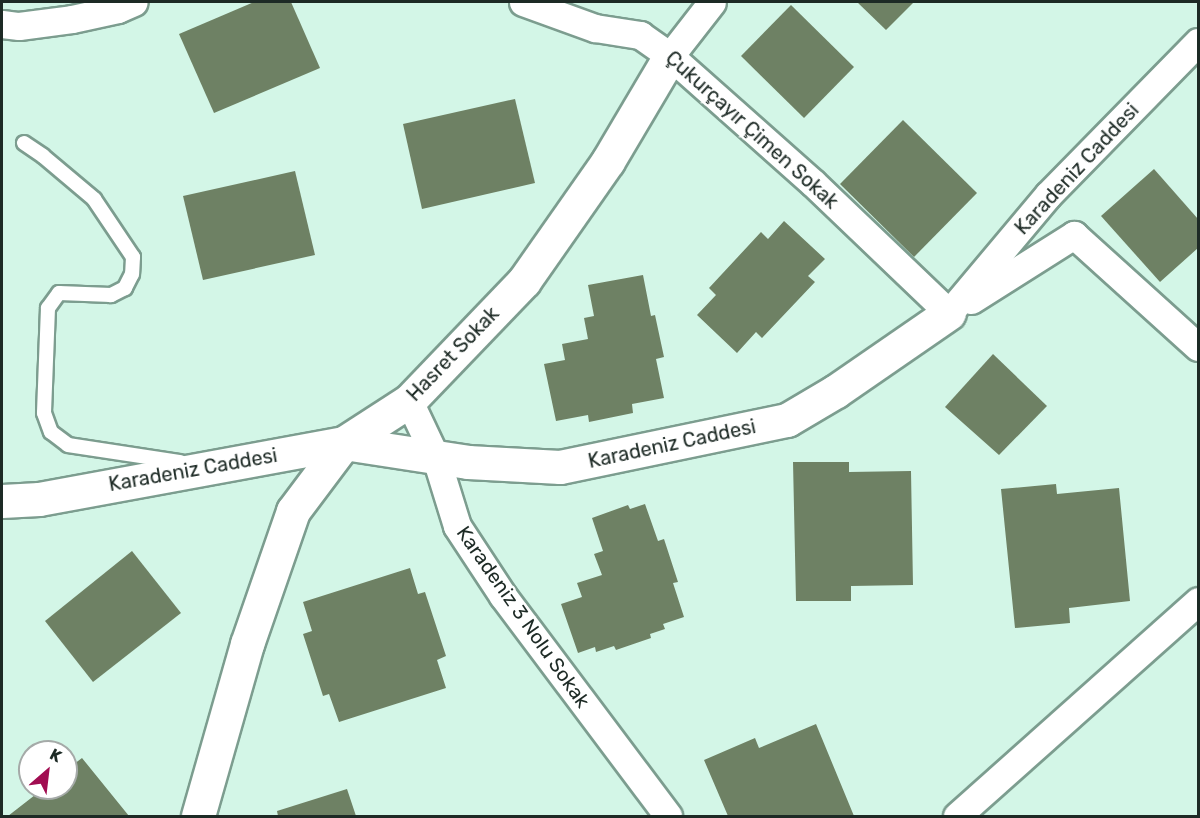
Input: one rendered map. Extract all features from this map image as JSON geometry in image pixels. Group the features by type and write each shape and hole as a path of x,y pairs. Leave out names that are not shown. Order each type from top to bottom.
{"street":[{"path":"2,24 19,26 72,19 118,9 134,2"},
{"name":"Çukurçayır Çimen Sokak","path":"523,2 595,28 640,35 670,56 813,183 949,313"},
{"name":"Hasret Sokak","path":"198,816 247,644 293,511 344,443 409,401 524,281 608,160 670,56 712,2"},
{"name":"Karadeniz Caddesi","path":"2,501 39,499 344,443 436,458 560,467 788,420 836,391 949,313 1048,195 1198,42"},
{"path":"949,313 1074,235 1198,347"},
{"name":"Karadeniz 3 Nolu Sokak","path":"409,401 436,458 457,526 503,596 668,816"},
{"path":"957,816 1198,601"}],"lane":[{"path":"24,143 94,199 133,257 132,274 125,288 111,295 59,293 48,308 44,413 51,432 68,445 216,466"}],"building":[{"path":"254,2 291,2 320,68 214,113 179,34"},
{"path":"857,2 914,2 886,30"},
{"path":"791,5 854,67 804,118 741,56"},
{"path":"515,99 535,183 422,209 403,124"},
{"path":"903,120 977,193 914,257 840,184"},
{"path":"1154,169 1198,219 1198,248 1160,282 1101,216"},
{"path":"295,171 315,255 203,280 183,196"},
{"path":"784,221 825,259 808,276 815,282 762,338 756,332 737,353 697,315 716,295 709,288 761,232 768,239"},
{"path":"643,275 651,316 655,315 664,357 656,359 664,398 632,404 633,413 589,422 588,415 556,421 544,364 565,360 562,344 588,339 584,318 594,316 588,285"},
{"path":"993,354 1047,406 999,455 945,407"},
{"path":"793,462 849,462 849,472 911,471 913,585 851,586 851,601 796,601"},
{"path":"1056,484 1057,494 1119,488 1130,601 1069,608 1070,623 1015,628 1001,489"},
{"path":"645,504 658,541 664,539 678,582 673,583 684,617 663,624 665,629 650,634 651,638 616,650 614,646 596,652 595,647 578,653 561,604 582,597 577,583 602,575 594,554 603,551 592,518 628,505 630,509"},
{"path":"132,551 181,613 93,682 45,621"},
{"path":"410,568 418,594 425,592 446,656 437,660 446,688 339,722 329,694 323,696 303,634 312,631 303,602"},
{"path":"816,724 854,816 728,816 704,760 755,738 759,748"},
{"path":"82,758 129,816 8,816 29,800 78,800 78,761"},
{"path":"347,789 356,816 278,816 277,811"}]}
